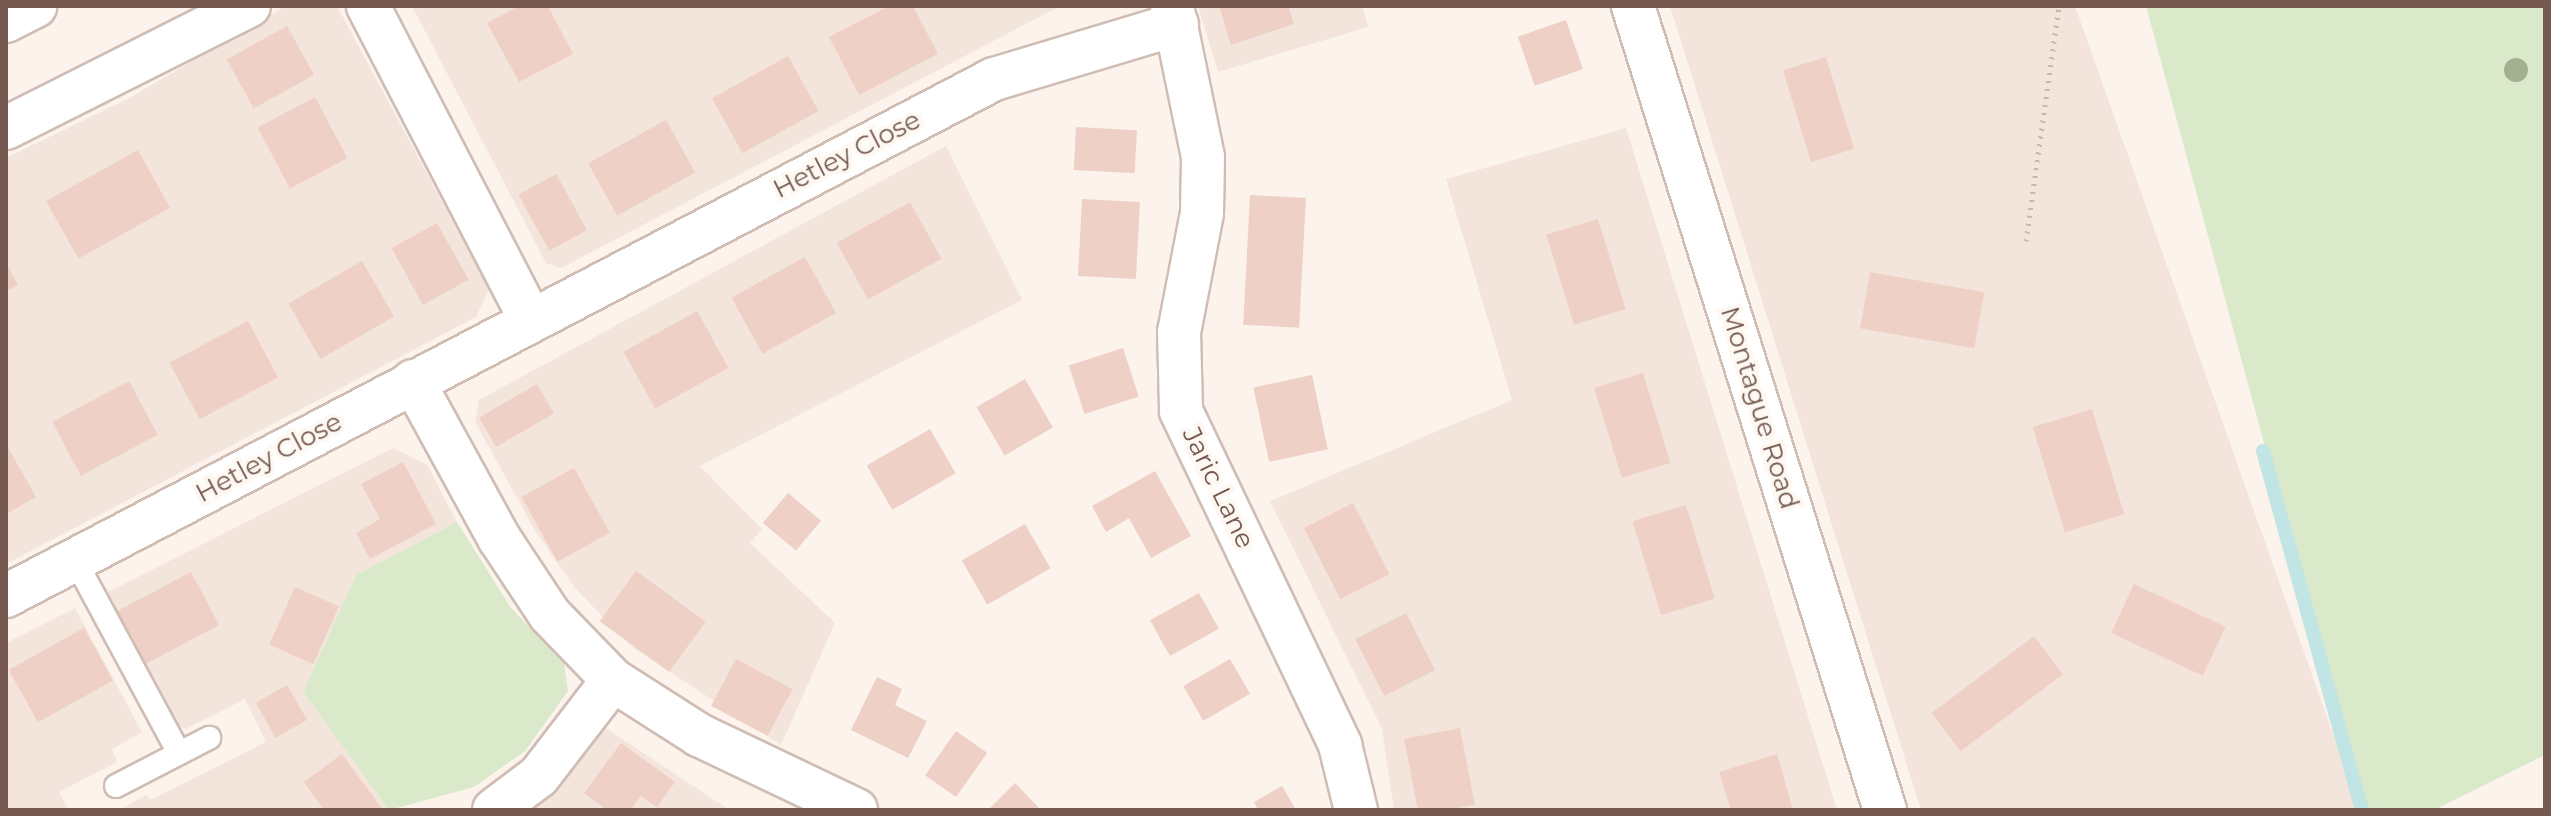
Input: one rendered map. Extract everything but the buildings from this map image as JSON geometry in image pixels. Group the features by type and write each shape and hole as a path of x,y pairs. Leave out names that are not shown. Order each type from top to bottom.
{"street":[{"path":"6,128 249,6"},
{"path":"368,6 531,320"},
{"name":"Montague Road","path":"1633,6 1885,810"},
{"name":"Hetley Close","path":"6,596 994,79 1174,15"},
{"name":"Jaric Lane","path":"1174,15 1203,157 1202,213 1179,332 1181,411 1340,745 1356,810"},
{"path":"413,381 499,538 550,615 613,680 699,735 856,810"},
{"path":"494,810 539,776 613,680"}],"lane":[{"path":"76,562 179,753"},
{"path":"116,786 209,738"}],"path":[{"path":"2026,241 2059,6"}],"shaded area":[{"path":"286,6 337,6 489,289 476,317 6,564 6,158 131,97"},
{"path":"412,6 1060,6 561,268 546,263"},
{"path":"1198,6 1362,6 1368,27 1218,72"},
{"path":"1670,6 2075,6 2360,810 1921,810"},
{"path":"1626,128 1837,810 1394,810 1382,729 1270,501 1512,400 1446,179"},
{"path":"946,146 1022,300 700,466 762,529 750,543 835,623 781,745 632,647 575,588 536,532 475,422 479,400"},
{"path":"393,448 427,465 457,522 356,575 303,692 389,810 119,810 146,795 150,800 266,742 245,699 186,729 176,724 104,594"},
{"path":"75,608 142,732 112,749 117,762 59,792 69,810 6,810 6,643"},
{"path":"604,727 732,810 528,810 544,801"}],"green space":[{"path":"2146,6 2545,6 2545,755 2434,810 2363,810"},
{"path":"457,522 511,608 564,664 568,691 525,751 474,787 389,810 303,692 356,575"}],"waterway":[{"path":"2263,451 2362,810"}]}
